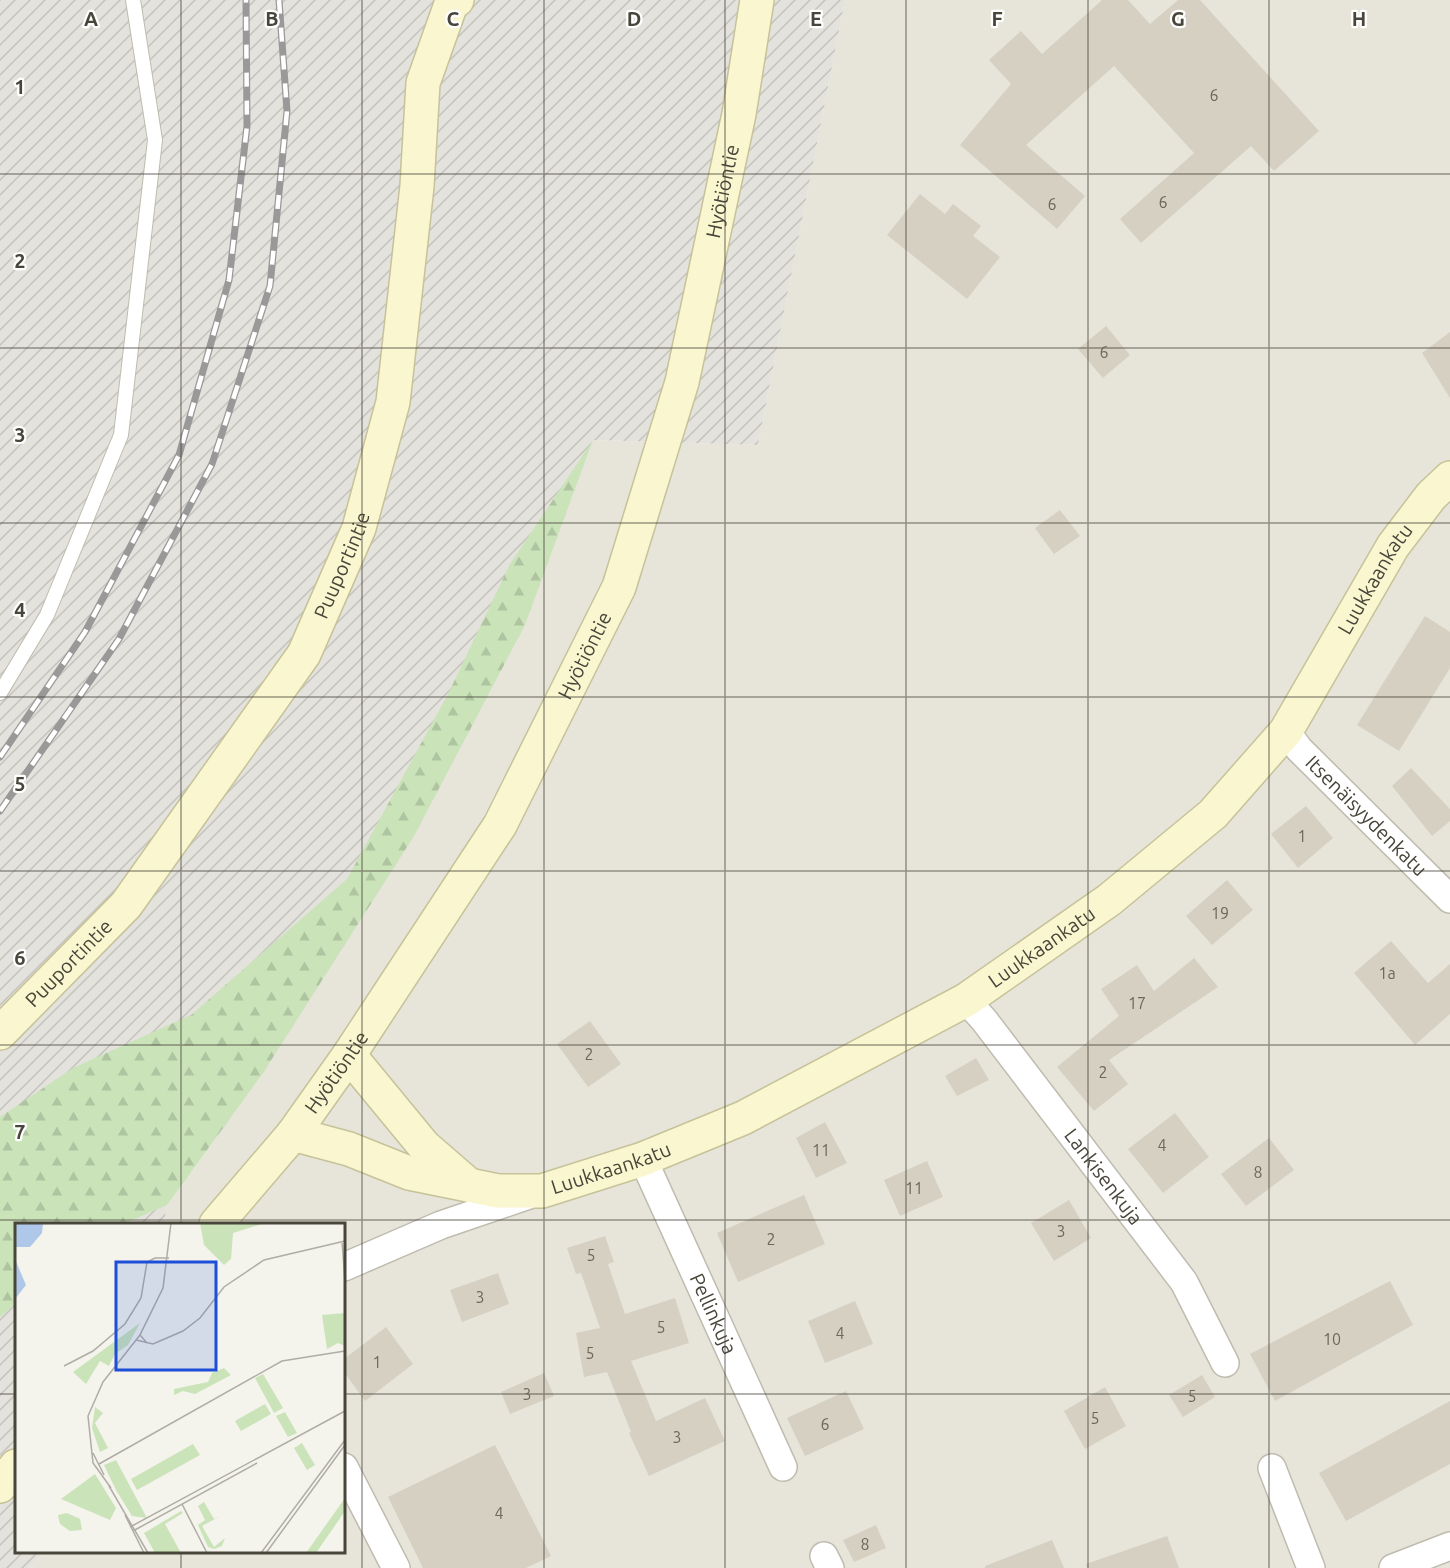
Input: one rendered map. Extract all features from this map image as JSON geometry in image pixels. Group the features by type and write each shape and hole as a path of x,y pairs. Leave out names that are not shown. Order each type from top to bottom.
{"street":[{"name":"Puuportintie","path":"0,1032 126,905 304,654 359,528 393,402 417,186 423,83 451,4 457,0"},
{"name":"Hyötiöntie","path":"217,1223 293,1134 349,1055 500,825 619,587 682,382 739,114 757,0"},
{"name":"Luukkaankatu","path":"293,1134 349,1149 409,1173 498,1191 542,1191 643,1159 743,1118 966,1000 1108,900 1214,814 1286,731 1393,546 1431,496 1450,478"},
{"name":"Itsenäisyydenkatu","path":"1286,731 1299,748 1450,899"},
{"name":"Lankisenkuja","path":"966,1000 984,1020 1184,1282 1225,1363"},
{"path":"349,1055 424,1146 471,1186"},
{"name":"Pellinkuja","path":"643,1159 783,1467"},
{"path":"345,1267 441,1225 542,1191"},
{"path":"0,1486 15,1467"},
{"path":"1272,1468 1311,1568"},
{"path":"345,1469 396,1568"},
{"path":"1393,1568 1450,1546"}],"lane":[{"path":"0,693 47,615 121,435 155,140 133,0"}],"shaded area":[{"path":"0,0 845,0 758,445 593,440 525,625 414,836 263,1073 167,1205 164,1223 15,1223 15,1553 44,1553 29,1568 0,1568"},
{"path":"845,0 1450,0 1450,1568 29,1568 44,1553 345,1553 345,1223 164,1223 167,1205 263,1073 414,835 525,625 593,440 758,445"}],"green space":[{"path":"593,440 525,625 414,836 263,1073 167,1205 125,1223 15,1223 15,1305 0,1317 0,1117 73,1068 191,1015 347,879 448,694 510,564"}],"building":[{"path":"1102,0 1128,0 1150,24 1178,0 1200,0 1319,131 1274,171 1251,146 1141,243 1120,219 1194,153 1114,66 1026,145 1085,196 1057,229 960,145 1011,84 989,60 1021,31 1042,54"},
{"path":"920,194 945,214 953,204 981,226 973,236 1000,257 967,299 887,235"},
{"path":"1106,326 1130,355 1103,378 1078,349"},
{"path":"1450,332 1450,398 1422,353"},
{"path":"1060,510 1080,536 1054,554 1035,528"},
{"path":"1425,616 1450,632 1450,668 1399,751 1357,725"},
{"path":"1411,768 1450,809 1450,821 1432,836 1392,786"},
{"path":"1306,806 1333,838 1298,868 1271,834"},
{"path":"1227,880 1253,910 1212,945 1186,916"},
{"path":"1391,941 1428,983 1450,964 1450,1014 1415,1045 1354,973"},
{"path":"1194,958 1218,987 1109,1060 1128,1084 1094,1111 1057,1067 1119,1016 1101,989 1137,965 1154,991"},
{"path":"590,1021 621,1064 588,1087 557,1044"},
{"path":"976,1058 989,1080 957,1096 945,1076"},
{"path":"1175,1113 1209,1157 1163,1193 1128,1149"},
{"path":"825,1122 847,1163 816,1178 796,1138"},
{"path":"1269,1138 1294,1170 1246,1206 1221,1174"},
{"path":"927,1161 943,1197 900,1216 884,1180"},
{"path":"804,1195 825,1244 738,1282 717,1233"},
{"path":"1069,1200 1091,1238 1054,1261 1031,1223"},
{"path":"605,1236 614,1262 608,1264 625,1314 675,1298 689,1343 631,1361 656,1421 705,1398 725,1441 649,1476 629,1433 631,1432 607,1372 584,1377 576,1333 600,1328 581,1273 576,1274 567,1248"},
{"path":"498,1273 509,1304 462,1322 450,1290"},
{"path":"1390,1281 1413,1325 1275,1401 1250,1354"},
{"path":"855,1301 873,1344 825,1363 808,1321"},
{"path":"386,1327 413,1364 365,1401 345,1373 345,1358"},
{"path":"544,1373 554,1396 510,1414 501,1392"},
{"path":"1202,1375 1215,1397 1183,1417 1169,1395"},
{"path":"1105,1387 1126,1426 1085,1449 1064,1411"},
{"path":"846,1391 864,1429 805,1456 787,1418"},
{"path":"1450,1401 1450,1464 1346,1521 1319,1473"},
{"path":"495,1445 551,1556 526,1568 423,1568 388,1497"},
{"path":"876,1525 886,1548 854,1562 843,1540"},
{"path":"1167,1536 1179,1568 1087,1568 1086,1564"},
{"path":"1052,1540 1064,1568 985,1568 985,1566"}],"railway":[{"path":"0,757 85,632 179,455 229,280 247,126 246,0"},
{"path":"0,811 119,639 212,464 270,286 287,111 279,0"}]}
